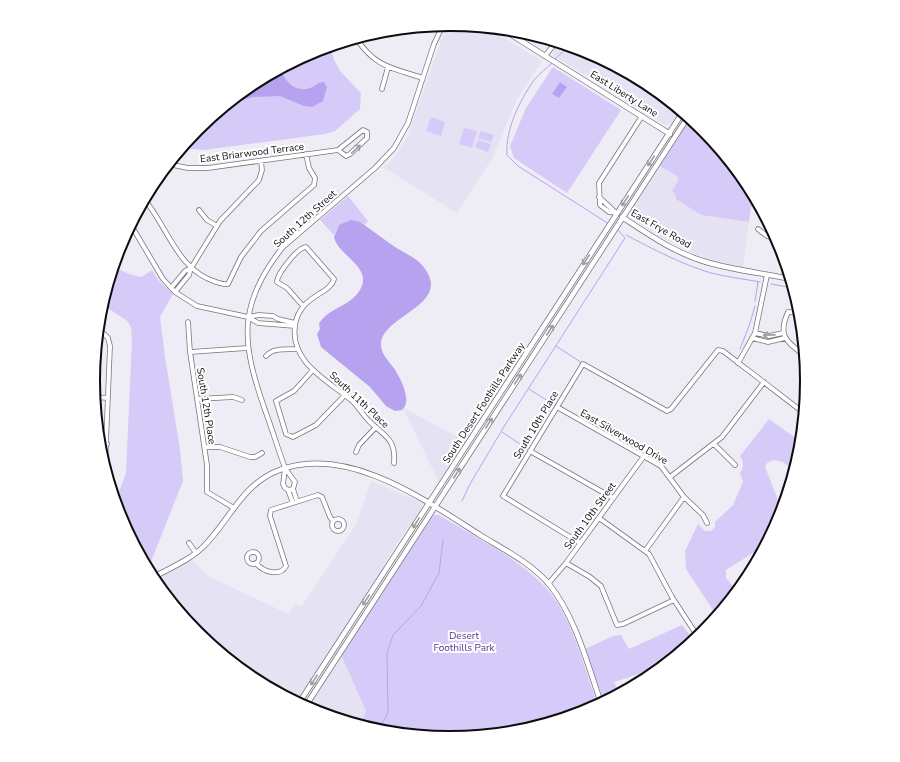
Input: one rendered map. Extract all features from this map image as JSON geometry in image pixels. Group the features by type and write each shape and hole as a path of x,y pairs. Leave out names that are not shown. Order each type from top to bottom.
{"street":[{"name":"South 12th Street","path":"295,502 291,489 294,480 285,468 253,377 247,348 248,317 258,283 283,247 375,168 394,148 408,123 436,38 440,31"},
{"name":"East Liberty Lane","path":"515,38 675,137"},
{"path":"360,43 370,57 388,67 423,78"},
{"path":"546,57 553,47"},
{"path":"382,89 388,67"},
{"name":"East Frye Road","path":"642,116 599,183 599,197 604,206 661,242 691,257 721,266 784,278"},
{"name":"South Desert Foothills Parkway","path":"302,698 680,117"},
{"name":"South Desert Foothills Parkway","path":"309,701 685,122"},
{"name":"East Briarwood Terrace","path":"175,165 198,168 338,150 359,132 363,130 367,132 367,138 350,154 346,156 338,150"},
{"path":"148,205 180,256 191,268 206,278 228,284 241,257 261,231 314,185 315,178 309,168 306,154"},
{"path":"175,292 185,280 217,226 227,213 259,180 262,170 261,161"},
{"path":"199,210 207,220 217,226"},
{"path":"758,229 768,236"},
{"path":"134,231 155,268 171,288 197,306 248,317 253,321 266,324 295,325"},
{"path":"266,356 270,352 277,350 297,350 295,325 303,306 332,284 334,279 306,247 299,249 277,278 278,284 287,288 303,306"},
{"path":"171,288 185,271 191,268"},
{"path":"767,275 755,333 738,363 799,409"},
{"path":"181,276 185,280"},
{"path":"784,336 788,312 793,312"},
{"path":"248,317 254,315 267,315 295,325"},
{"path":"266,324 267,315"},
{"path":"551,315 557,319"},
{"name":"South 12th Place","path":"188,322 190,352 205,447 207,492 234,508"},
{"path":"103,333 108,338 110,346 107,447"},
{"path":"755,333 769,336 784,336 798,350"},
{"path":"752,338 768,342 784,336"},
{"path":"190,352 247,348"},
{"name":"South 11th Place","path":"297,350 307,365 344,396 386,436 395,451 394,463"},
{"name":"South 10th Place","path":"580,543 503,496 583,364 667,411 671,409 718,350 738,363"},
{"path":"313,370 294,391 276,401 285,430 289,436 298,435 316,425 344,396"},
{"path":"670,477 714,444 728,430 764,382"},
{"path":"101,397 108,398"},
{"path":"198,400 233,397 242,400"},
{"name":"East Silverwood Drive","path":"557,407 661,466 684,497 703,515 707,523"},
{"path":"356,452 359,444 376,427"},
{"path":"714,444 735,465"},
{"path":"205,447 220,447 250,457 255,457 262,453"},
{"path":"530,451 613,498"},
{"name":"South 10th Street","path":"548,584 566,564 644,456"},
{"path":"159,574 204,547 250,489 268,475 285,468 304,464 328,464 360,472 391,482 430,502 521,561 548,584 571,619 599,698"},
{"name":"South 12th Street","path":"285,468 284,488 291,489"},
{"path":"256,564 259,567 272,572 286,569 286,563 270,511 320,495 333,521"},
{"path":"645,551 684,497"},
{"path":"599,518 649,554 674,600 694,631"},
{"path":"189,543 196,553"},
{"path":"566,564 590,577 601,586 617,625 623,624 674,600"}],"shaded area":[{"path":"446,31 499,34 542,61 517,99 493,157 457,213 383,167 391,162 409,135 441,41"},
{"path":"555,48 563,50 605,67 644,90 677,115 672,124 665,125 553,55 553,50"},
{"path":"283,74 291,85 300,89 310,88 324,82 327,87 323,101 312,107 304,106 280,96 253,97 240,101"},
{"path":"560,82 567,87 559,98 552,94"},
{"path":"660,166 677,176 678,180 672,191 701,215 749,222 743,267 701,257 659,236 632,218 629,212"},
{"path":"351,220 360,222 416,260 422,265 430,279 430,291 424,300 391,326 383,335 381,346 384,355 398,375 405,391 406,402 402,410 395,411 386,406 370,387 321,347 317,334 320,329 319,324 323,319 332,311 353,298 362,285 363,277 360,270 342,251 334,237 339,225"},
{"path":"403,408 466,441 439,482"},
{"path":"371,481 418,501 422,505 421,510 399,540 387,559 383,569 300,697 256,672 219,644 187,612 161,578 192,560 208,576 288,614 295,604 302,606 357,523"},
{"path":"341,655 366,711 362,720 312,702"}],"green space":[{"path":"332,52 340,71 361,93 360,109 335,131 325,134 204,150 188,149 219,118 237,103 275,78 295,67"},
{"path":"553,67 621,110 567,193 514,158 510,146 526,108"},
{"path":"431,117 445,122 441,136 426,131"},
{"path":"687,124 713,150 741,187 754,208 751,207 749,222 701,215 676,199 675,194 672,191 678,180 677,176 660,166"},
{"path":"464,128 477,131 472,148 459,144"},
{"path":"481,131 494,135 491,142 478,138"},
{"path":"478,140 491,144 488,152 475,147"},
{"path":"348,196 368,221 365,225 361,223 349,222 339,225 334,235 320,220"},
{"path":"119,269 132,275 142,277 152,270 160,282 173,294 160,317 180,449 183,481 151,562 136,536 119,493 126,473 132,340 131,327 127,321 108,308"},
{"path":"769,419 795,438 789,467 783,462 774,460 767,463 765,467 778,501 764,536 756,551 726,570 726,578 733,586 714,611 686,569 685,551 698,524 705,531 711,531 715,527 715,522 733,505 743,482 740,473 743,463 740,456"},
{"name":"Desert Foothills Park","path":"433,515 439,515 503,553 534,576 546,588 563,613 575,638 596,699 541,719 496,728 450,731 404,728 362,720 366,711 341,655"},
{"path":"682,625 690,635 663,659 642,673 614,682 617,688 602,696 585,649 613,636 621,635 629,649"}],"waterway":[{"path":"555,59 564,50"},
{"path":"552,63 534,80 514,116 508,136 507,155 518,166 609,224"},
{"path":"462,501 470,484 505,425 625,238 618,230"},
{"path":"626,235 667,256 711,273 760,282"},
{"path":"755,301 758,282"},
{"path":"771,284 787,287"},
{"path":"740,349 755,306"},
{"path":"556,346 582,363"},
{"path":"529,389 556,406"},
{"path":"502,432 529,450"},
{"path":"382,724 388,713 387,653 393,635 421,606 439,573 443,540"}]}
